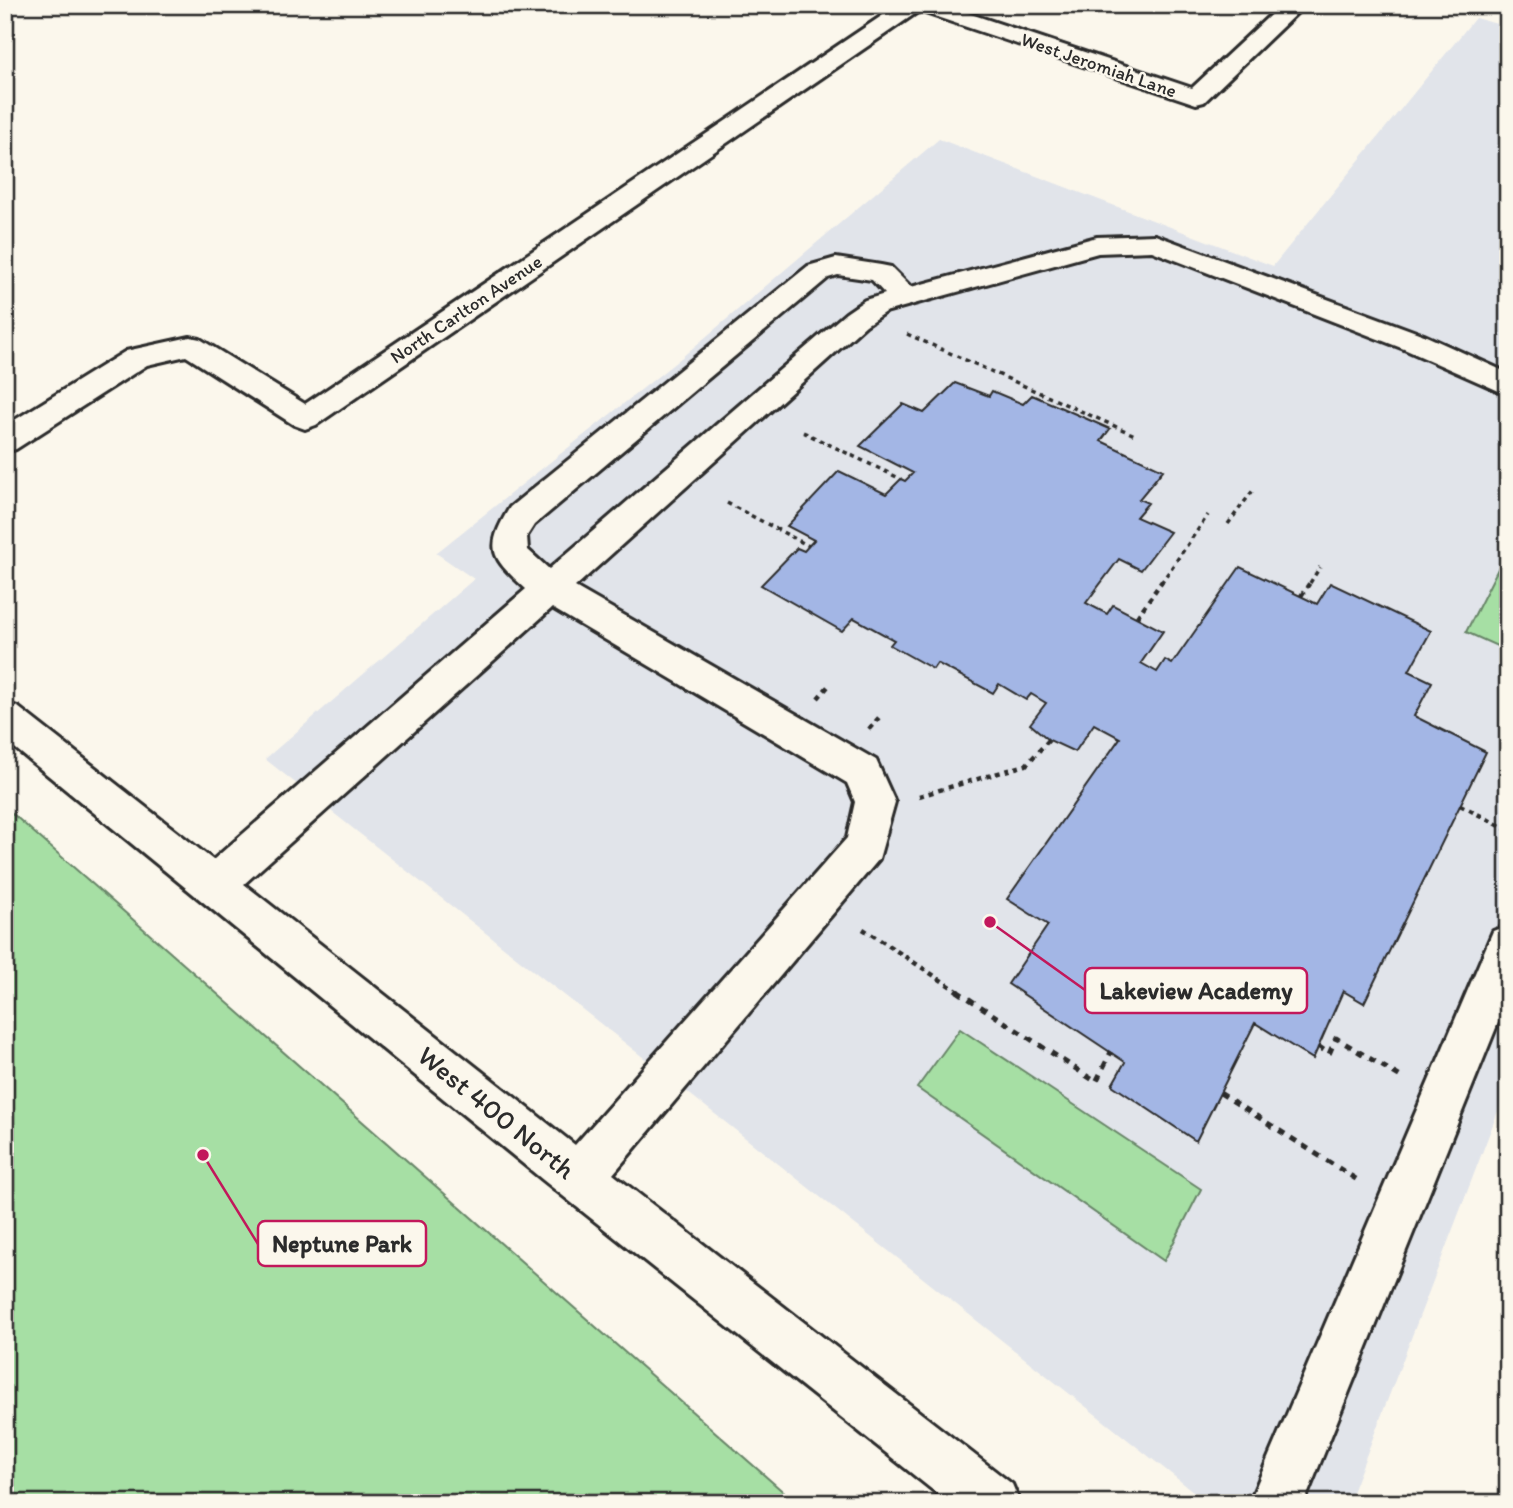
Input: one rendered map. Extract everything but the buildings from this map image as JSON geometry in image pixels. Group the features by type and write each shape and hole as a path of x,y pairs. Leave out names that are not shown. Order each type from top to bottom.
{"street":[{"name":"North Carlton Avenue","path":"5,441 136,358 190,346 259,393 305,418 913,5"},
{"name":"West Jeromiah Lane","path":"922,5 1196,97 1294,5"},
{"path":"214,886 856,319 875,306 1097,245 1155,243 1414,342 1508,385"},
{"path":"579,1177 865,846 875,802 862,772 549,589 511,555 510,536 522,516 818,272 836,267 881,273 906,299"},
{"name":"West 400 North","path":"5,718 579,1177 993,1503"},
{"path":"1276,1503 1508,945"}],"path":[{"path":"907,334 1137,436"},
{"path":"803,432 901,479"},
{"path":"1228,524 1254,489"},
{"path":"727,503 809,546"},
{"path":"1136,617 1209,515"},
{"path":"1301,596 1320,567"},
{"path":"919,796 1026,765 1049,740"},
{"path":"1460,805 1508,830"},
{"path":"863,929 1096,1082 1111,1052"},
{"path":"1318,1046 1329,1054 1336,1038 1413,1085"},
{"path":"1220,1093 1369,1187"}],"shaded area":[{"path":"1475,18 1508,27 1508,1085 1348,1503 1208,1503 265,759 474,579 436,553 681,358 939,139 1273,266"}],"green space":[{"path":"1508,549 1508,651 1466,632"},
{"path":"5,807 796,1503 5,1503"},
{"path":"960,1029 1201,1189 1164,1261 917,1088"}],"place":[{"name":"Lakeview Academy","path":"990,922"},
{"name":"Neptune Park","path":"203,1155"}]}
